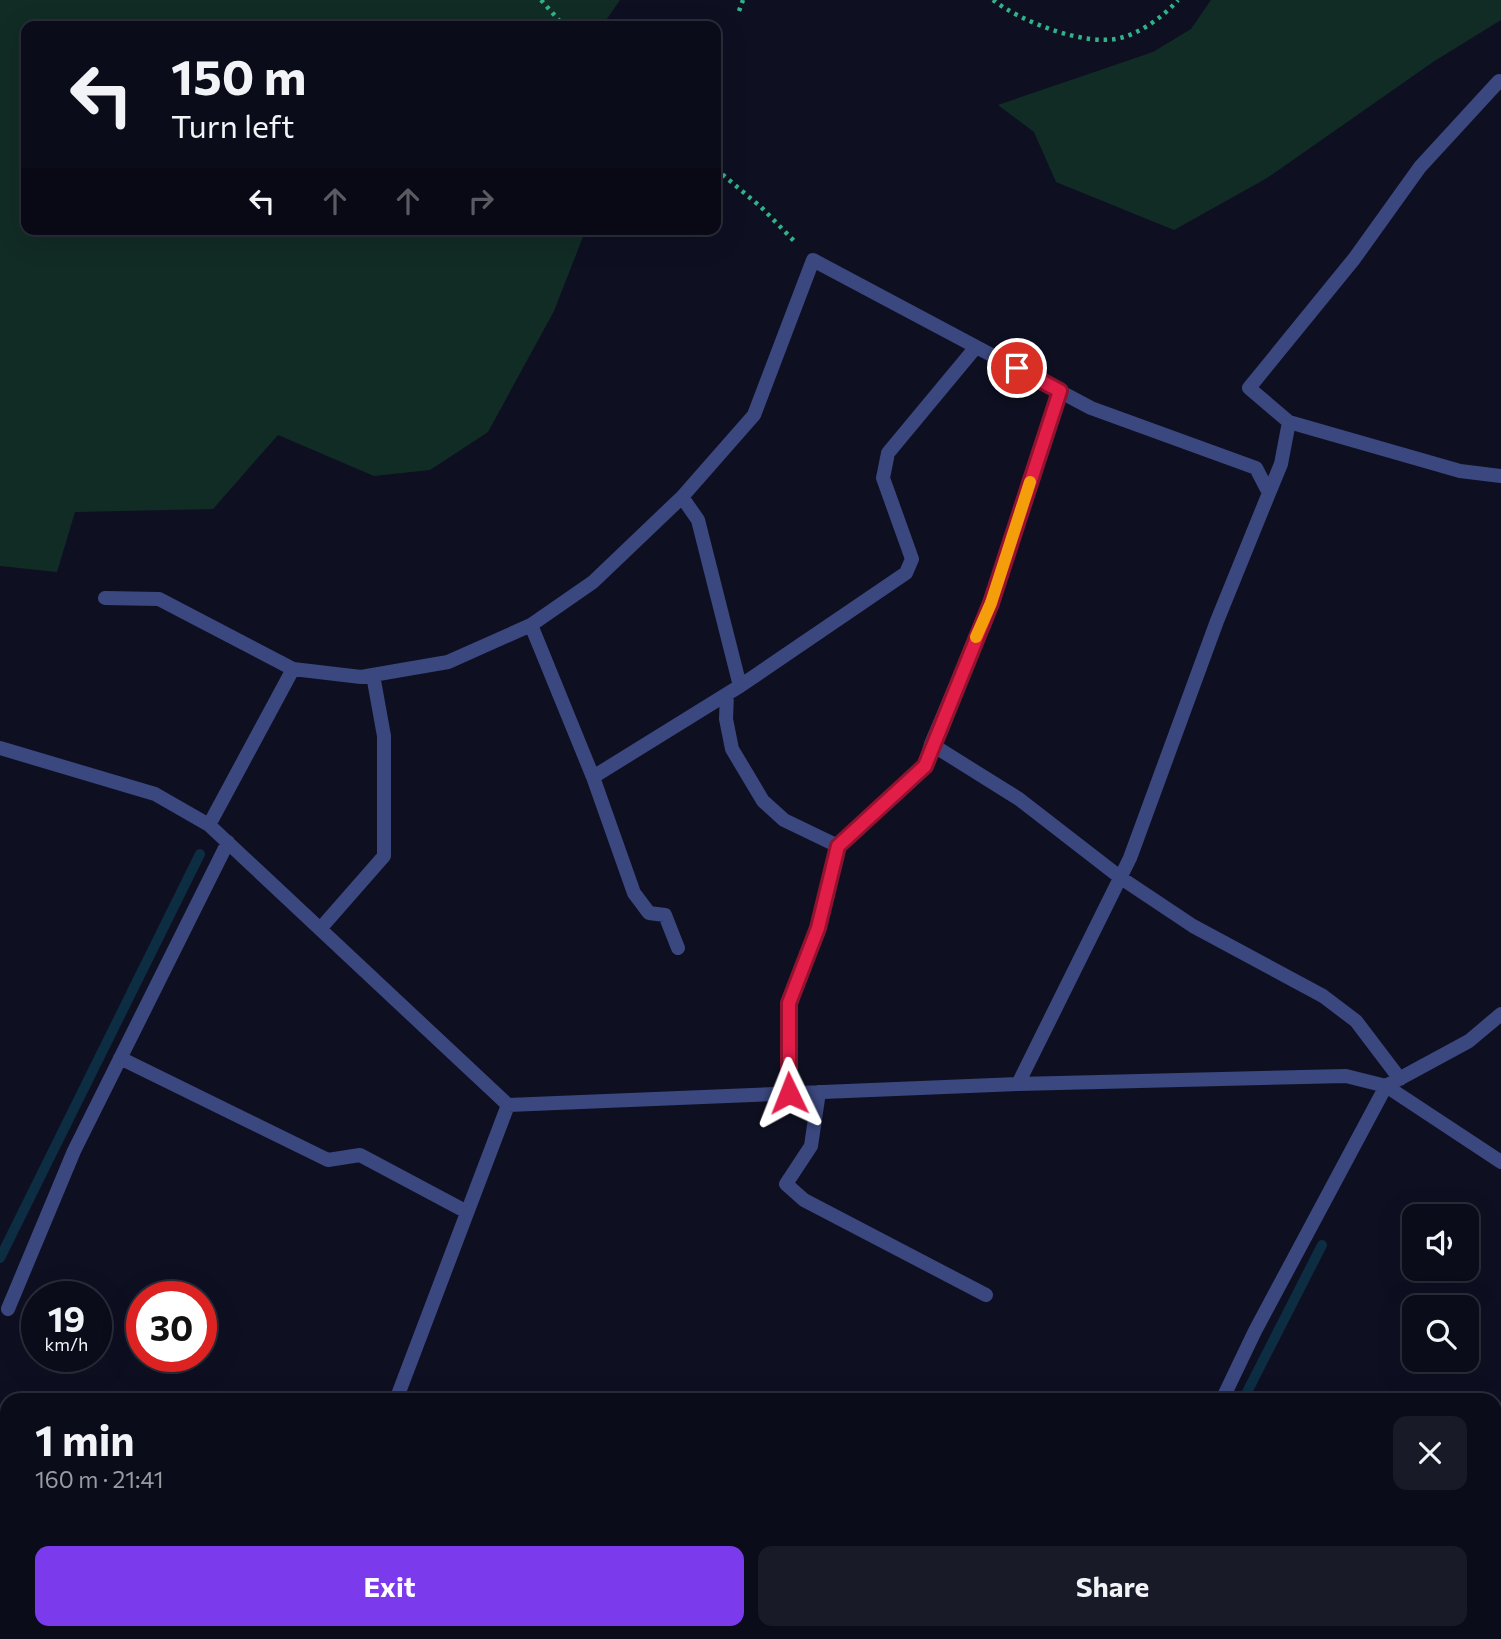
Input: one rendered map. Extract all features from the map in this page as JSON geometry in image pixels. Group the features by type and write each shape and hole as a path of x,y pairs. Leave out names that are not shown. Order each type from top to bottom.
{"street":[{"path":"1499,81 1420,167 1354,259 1249,388 1289,422 1460,471 1501,477"},
{"path":"105,598 159,599 293,670 361,677 448,662 530,625 593,582 682,497 754,415 813,260 1091,408 1256,468 1269,493"},
{"path":"593,777 740,686 906,573 912,559 883,478 888,453 976,347"},
{"path":"789,1093 789,1003 818,928 838,846 925,766 931,744 991,603 1060,391"},
{"path":"1018,1084 1121,878 1217,621 1281,464 1289,422"},
{"path":"682,497 698,520 740,686"},
{"path":"530,625 593,777 634,893 649,913 665,915 678,948"},
{"path":"209,825 293,670"},
{"path":"320,929 384,856 384,736 373,676"},
{"path":"727,694 726,719 732,748 763,801 784,820 838,846"},
{"path":"931,744 1019,799 1121,878 1193,926 1323,996 1356,1021 1400,1079"},
{"path":"0,748 155,794 209,825 508,1105 1018,1084 1346,1076 1386,1086 1501,1162"},
{"path":"8,1308 75,1151 228,842"},
{"path":"1225,1393 1255,1331 1386,1086 1469,1041 1501,1014"},
{"path":"120,1058 328,1160 360,1155 467,1212"},
{"path":"819,1092 811,1146 786,1184 804,1200 986,1295"},
{"path":"399,1393 508,1105"}],"path":[{"path":"541,0 560,21"},
{"path":"739,11 744,0"},
{"path":"993,0 1023,19 1080,37 1104,40 1121,38 1153,22 1178,0"},
{"path":"721,173 761,207 813,260"}],"green space":[{"path":"0,0 620,0 605,21 21,21 21,235 584,235 554,311 488,432 430,470 374,476 278,435 213,509 75,512 57,572 0,566"},
{"path":"1211,0 1501,0 1501,20 1433,62 1267,178 1174,230 1056,182 1034,132 998,105 1153,52 1191,29"}],"waterway":[{"path":"0,1258 200,854"},
{"path":"1247,1393 1322,1245"}],"slow traffic":[{"path":"976,637 991,603 1030,482"}],"route":[{"path":"789,1093 789,1003 818,928 838,846 925,766 931,744 991,603 1060,391 1017,368"}]}
